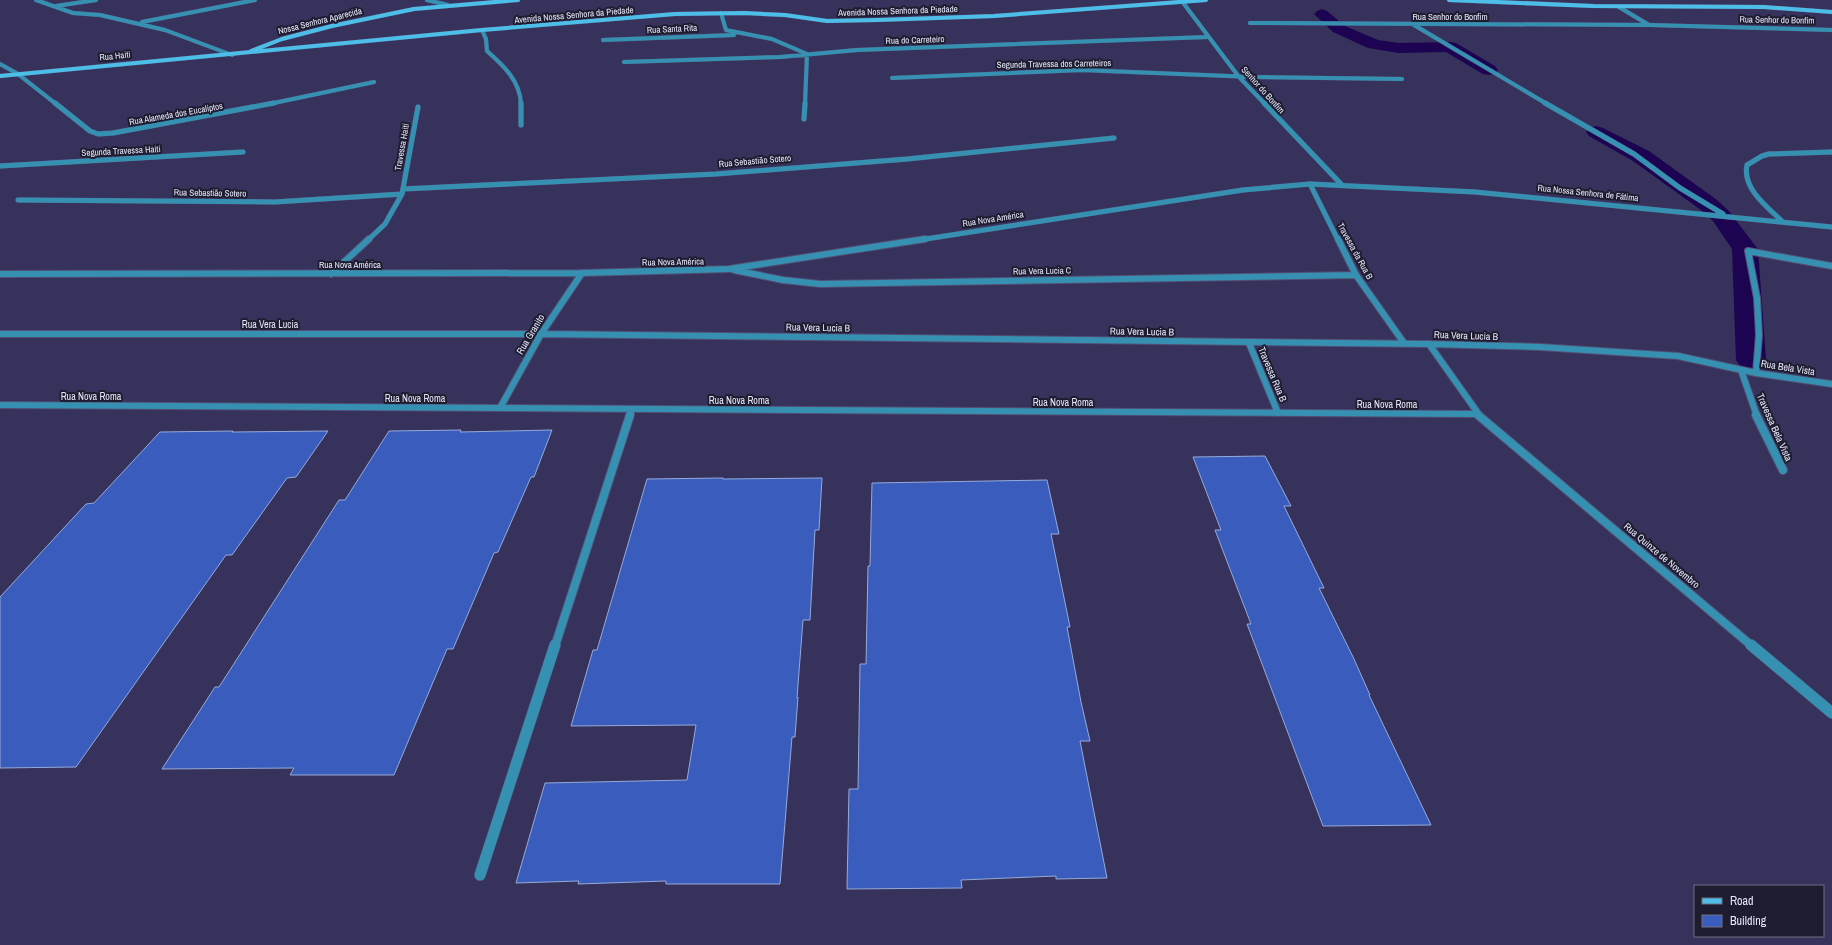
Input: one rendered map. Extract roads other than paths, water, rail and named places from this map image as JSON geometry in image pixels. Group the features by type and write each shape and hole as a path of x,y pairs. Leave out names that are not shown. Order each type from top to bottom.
{"street":[{"path":"36,0 73,13 100,15 164,30 232,55"},
{"path":"54,7 96,0"},
{"path":"139,23 255,0"},
{"path":"427,0 448,5"},
{"name":"Nossa Senhora Aparecida","path":"247,53 268,43 332,26 409,10 448,5 518,0"},
{"name":"Avenida Nossa Senhora da Piedade","path":"232,55 482,30 675,14 765,14 827,21 878,20 994,16 1206,0"},
{"path":"1450,0 1619,7 1764,7 1832,12"},
{"name":"Senhor do Bonfim","path":"1182,1 1207,37 1239,77 1341,184"},
{"path":"1619,7 1650,26"},
{"path":"721,13 726,30 742,34 763,36 781,42 807,54 804,120"},
{"name":"Rua Senhor do Bonfim","path":"1250,23 1650,26 1832,30"},
{"path":"1413,25 1518,86 1588,129 1634,154 1680,188 1728,216"},
{"path":"482,30 486,39 487,51 501,62 512,76 520,92 522,111 521,124"},
{"name":"Rua Santa Rita","path":"603,40 742,34"},
{"name":"Rua do Carreteiro","path":"624,62 773,57 850,50 1207,37"},
{"name":"Rua Haiti","path":"0,76 134,62 232,55"},
{"name":"Rua Alameda dos Eucaliptos","path":"0,64 18,74 90,131 98,134 121,132 251,108 374,82"},
{"name":"Segunda Travessa dos Carreteiros","path":"892,78 1082,70 1239,77 1402,79"},
{"name":"Travessa Haiti","path":"402,192 418,107"},
{"name":"Rua Sebastião Sotero","path":"18,200 270,202 402,192 716,174 907,159 1114,138"},
{"name":"Segunda Travessa Haiti","path":"0,166 243,152"},
{"path":"1782,221 1749,185 1745,176 1747,165 1762,156 1769,154 1832,152"},
{"name":"Rua Nova América","path":"0,274 582,273 729,269 1243,190 1310,184 1341,184"},
{"name":"Travessa da Rua B","path":"1310,184 1356,275 1404,343"},
{"name":"Rua Nossa Senhora de Fátima","path":"1341,184 1510,194 1832,227"},
{"path":"331,274 385,224 402,192"},
{"path":"1756,373 1759,335 1757,298 1748,251 1832,266"},
{"name":"Rua Vera Lucia C","path":"729,269 790,282 820,284 1356,275"},
{"name":"Rua Granito","path":"500,408 540,334 582,273"},
{"name":"Rua Vera Lucia","path":"0,334 540,334"},
{"name":"Rua Vera Lucia B","path":"540,334 1249,343 1404,343 1540,347 1650,354 1696,360 1741,370"},
{"name":"Travessa Rua B","path":"1249,343 1278,413"},
{"name":"Rua Quinze de Novembro","path":"1429,344 1477,414 1832,713"},
{"name":"Rua Bela Vista","path":"1741,370 1832,384"},
{"name":"Travessa Bela Vista","path":"1741,370 1756,415 1783,470"},
{"name":"Rua Nova Roma","path":"0,405 1477,414"},
{"path":"480,875 632,409"}],"waterway":[{"path":"1322,14 1339,29 1374,44 1399,48 1438,46 1450,47 1489,70"},
{"path":"1596,132 1641,156 1709,205 1721,216 1745,249 1751,360"}]}
